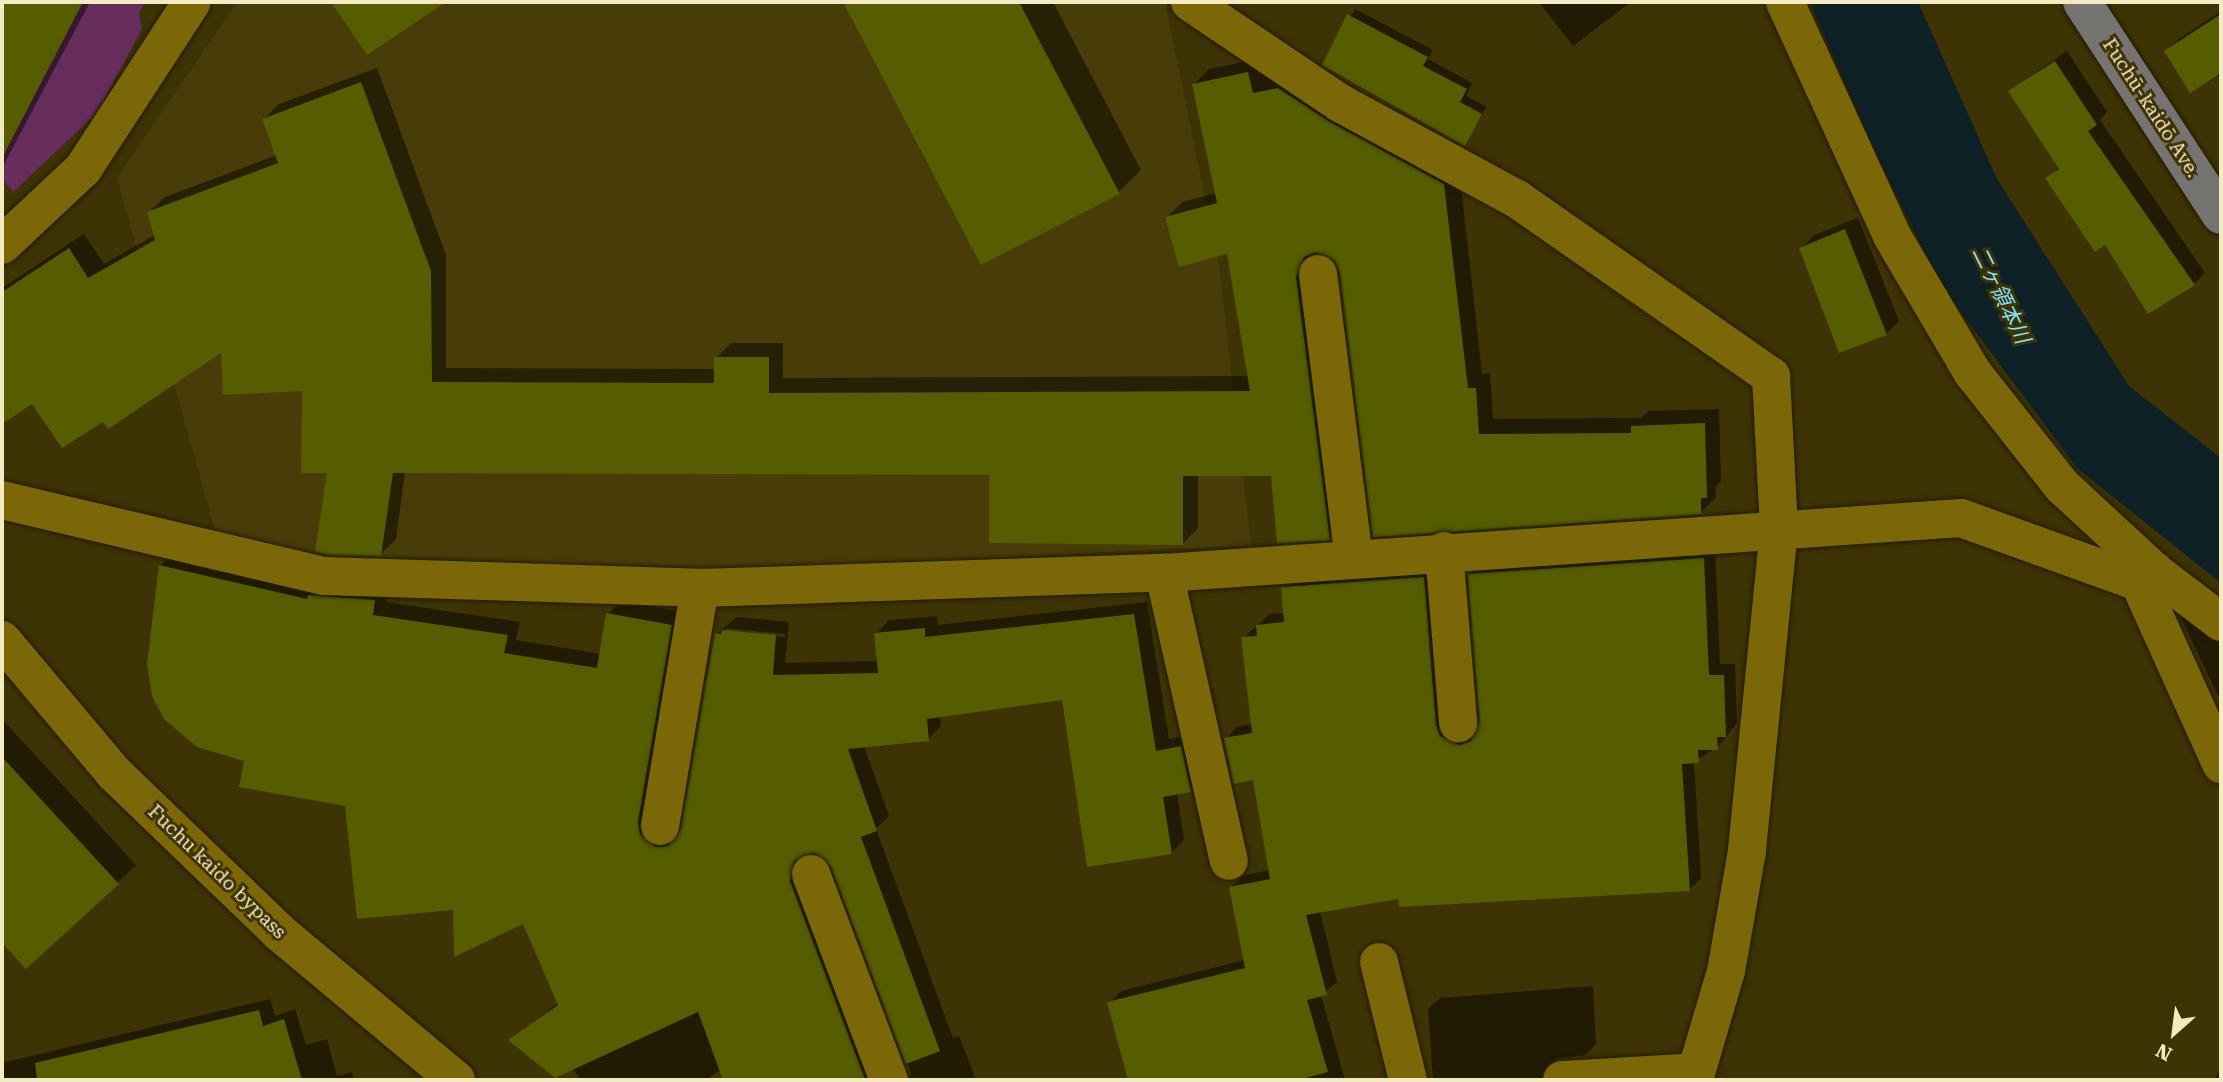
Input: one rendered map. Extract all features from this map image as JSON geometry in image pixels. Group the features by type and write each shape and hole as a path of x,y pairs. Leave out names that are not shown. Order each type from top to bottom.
{"main road":[{"name":"Fuchū-kaidō Ave.","path":"2082,2 2221,215"}],"street":[{"path":"2,245 83,169 192,2"},
{"path":"1190,2 1340,103 1517,200 1770,376 1779,529 1747,851 1726,971 1695,1076 1562,1080"},
{"path":"1785,2 1892,236 1972,372 2062,486 2146,576 2221,764"},
{"path":"1318,274 1354,558"},
{"path":"2,500 324,576 699,587 1164,573 1444,551 1961,517 2146,576 2221,622"},
{"path":"1444,551 1458,723"},
{"path":"1164,573 1229,861"},
{"path":"660,826 699,587"},
{"name":"Fuchu kaido bypass","path":"2,640 114,774 279,932 456,1080"},
{"path":"811,874 889,1080"},
{"path":"1378,962 1408,1080"}],"shaded area":[{"path":"2,2 145,2 139,13 142,29 97,113 13,192 2,179"},
{"path":"237,2 1165,2 1219,265 1251,545 656,574 359,564 215,531 117,178"}],"water":[{"name":"二ヶ領本川","path":"1810,2 1918,2 1997,179 2129,386 2221,458 2221,583 2077,468 1940,284 1870,142"}],"building":[{"path":"2,2 83,2 2,158"},
{"path":"331,2 446,2 367,55"},
{"path":"843,2 1019,2 1120,194 981,265"},
{"path":"1347,14 1428,57 1423,66 1467,89 1460,102 1482,114 1465,146 1322,65"},
{"path":"2221,14 2221,73 2190,93 2164,51"},
{"path":"2055,61 2097,125 2088,131 2195,285 2148,314 2105,245 2095,252 2045,178 2059,169 2008,91"},
{"path":"1248,72 1253,93 1278,88 1330,122 1444,184 1468,388 1476,388 1479,434 1631,433 1631,426 1705,423 1707,498 1701,498 1701,514 1373,537 1340,271 1335,260 1316,252 1304,257 1296,277 1330,540 1277,543 1271,476 1183,476 1183,545 989,543 989,475 393,473 381,556 327,554 315,551 327,473 301,473 302,391 223,395 221,353 108,429 103,422 62,448 32,404 2,424 2,292 69,248 88,278 155,240 147,212 278,163 262,119 361,82 431,271 432,382 714,383 714,357 769,357 769,393 1250,391 1227,254 1179,267 1165,217 1217,203 1192,84"},
{"path":"1845,229 1887,335 1839,353 1799,248"},
{"path":"1704,558 1709,675 1724,675 1726,737 1717,737 1718,750 1698,750 1699,763 1682,764 1690,891 1399,907 1398,899 1306,915 1327,995 1307,1000 1328,1072 1298,1080 1128,1080 1107,1002 1245,968 1229,887 1270,879 1253,780 1234,784 1224,738 1252,733 1241,637 1257,636 1256,625 1284,622 1281,587 1424,577 1436,725 1440,736 1459,745 1471,741 1480,721 1468,574"},
{"path":"159,565 307,599 308,595 375,600 373,615 508,635 504,653 597,668 606,613 672,625 638,822 640,834 656,847 668,846 681,830 715,633 721,634 722,630 776,635 773,675 878,673 874,633 925,628 925,637 1134,614 1156,751 1181,746 1191,792 1163,797 1172,854 1087,867 1062,700 927,719 929,741 848,749 877,831 861,837 940,1051 906,1064 831,866 814,852 794,861 790,881 865,1079 723,1080 698,1012 555,1078 508,1040 558,1005 523,924 454,957 453,910 357,919 345,806 239,787 244,761 197,747 164,719 152,696 147,664"},
{"path":"2,757 119,884 26,969 2,943"},
{"path":"259,1010 263,1026 284,1019 302,1080 37,1080 35,1063"}]}
